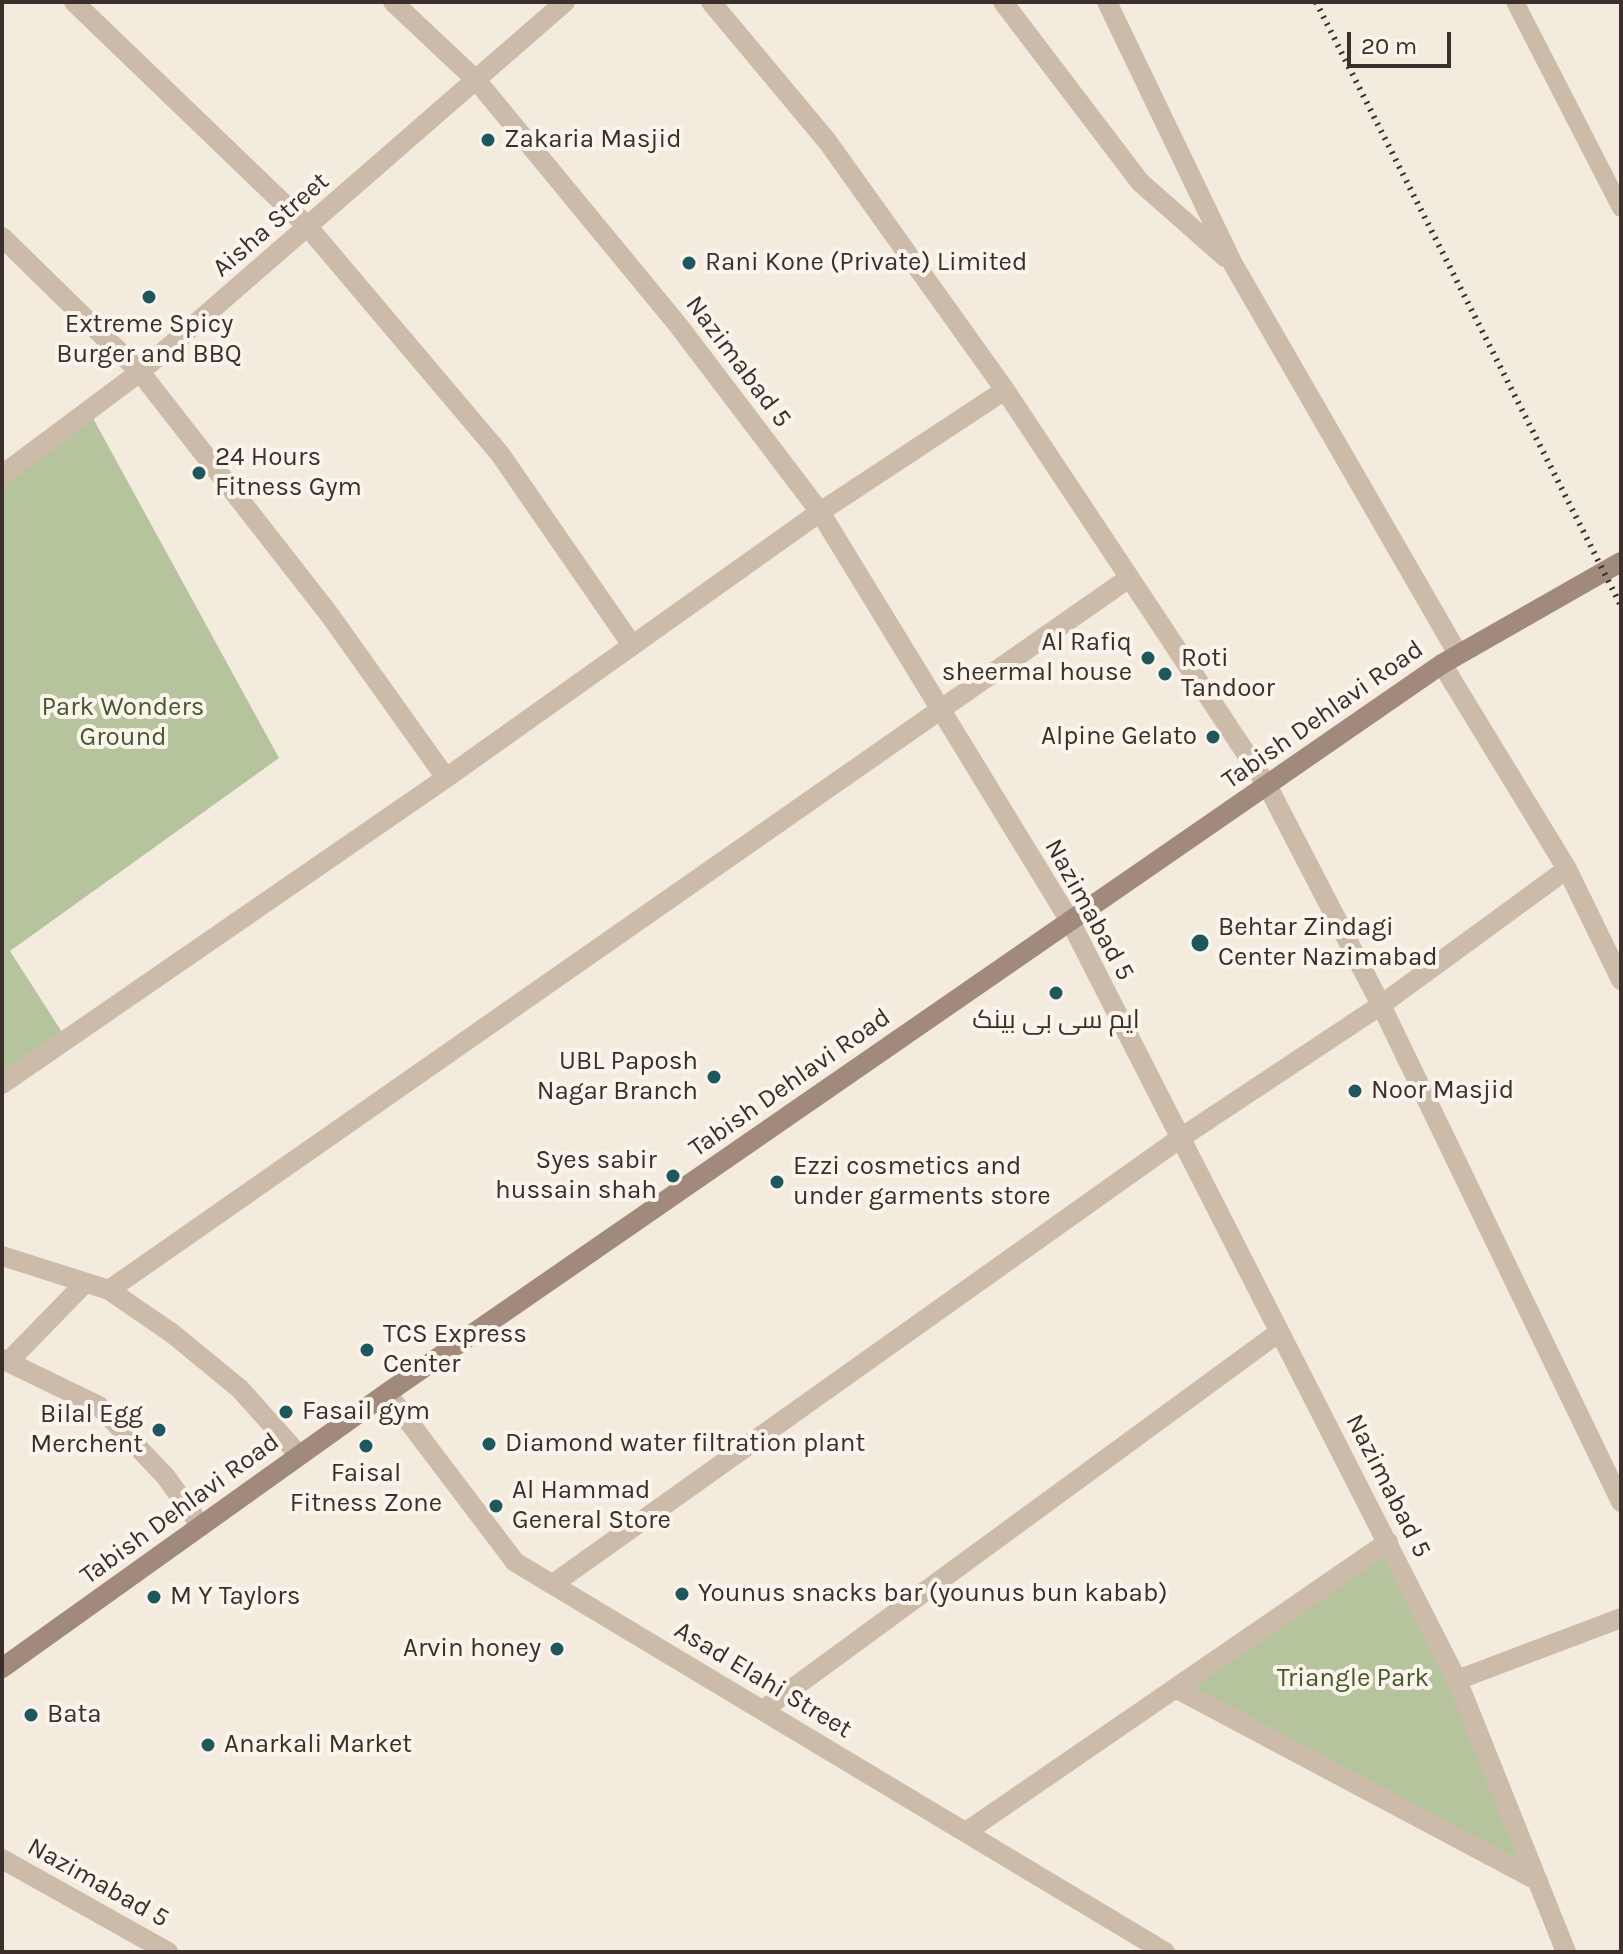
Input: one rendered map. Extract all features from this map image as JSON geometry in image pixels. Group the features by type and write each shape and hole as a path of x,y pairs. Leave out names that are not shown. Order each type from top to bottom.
{"main road":[{"name":"Tabish Dehlavi Road","path":"2,1668 387,1393 1450,659 1621,562"}],"street":[{"path":"74,2 308,227 500,454 632,645"},
{"name":"Nazimabad 5","path":"393,2 477,81 678,325 820,512 1070,921 1457,1680 1566,1952"},
{"name":"Aisha Street","path":"2,475 140,372 565,2"},
{"path":"711,2 827,141 1005,390 1267,785 1381,1005 1621,1502"},
{"path":"1003,2 1140,182 1233,264"},
{"path":"1107,2 1233,264 1567,869 1621,980"},
{"path":"2,237 140,372 329,614 446,778"},
{"path":"2,1084 446,778 820,512 1005,390"},
{"path":"109,1290 1129,578"},
{"path":"553,1584 1179,1139 1381,1005 1567,869"},
{"path":"2,1256 109,1290 173,1334 240,1389 299,1455"},
{"path":"85,1283 6,1360 99,1406 166,1477 201,1526"},
{"path":"763,1710 1278,1333"},
{"name":"Asad Elahi Street","path":"387,1393 515,1562 1165,1952"},
{"path":"966,1832 1388,1542"},
{"path":"1457,1680 1621,1618"},
{"path":"1177,1689 1538,1881"},
{"name":"Nazimabad 5","path":"2,1859 168,1952"}],"lane":[{"path":"1515,2 1621,208"}],"green space":[{"name":"Park Wonders Ground","path":"89,411 279,758 10,951 67,1040 2,1084 2,475"},
{"name":"Triangle Park","path":"1388,1542 1538,1881 1177,1689"}],"railway":[{"path":"1316,2 1621,606"}],"place":[{"name":"Zakaria Masjid","path":"488,140"},
{"name":"Rani Kone (Private) Limited","path":"689,263"},
{"name":"Extreme Spicy Burger and BBQ","path":"149,297"},
{"name":"24 Hours Fitness Gym","path":"199,473"},
{"name":"Al Rafiq sheermal house","path":"1148,658"},
{"name":"Roti Tandoor","path":"1165,674"},
{"name":"Alpine Gelato","path":"1213,737"},
{"name":"Behtar Zindagi Center Nazimabad","path":"1200,943"},
{"name":"ایم سی بی بینک","path":"1056,993"},
{"name":"UBL Paposh Nagar Branch","path":"714,1077"},
{"name":"Noor Masjid","path":"1355,1091"},
{"name":"Syes sabir hussain shah","path":"673,1176"},
{"name":"Ezzi cosmetics and under garments store","path":"777,1182"},
{"name":"TCS Express Center","path":"367,1350"},
{"name":"Fasail gym","path":"286,1412"},
{"name":"Bilal Egg Merchent","path":"159,1430"},
{"name":"Diamond water filtration plant","path":"489,1444"},
{"name":"Faisal Fitness Zone","path":"366,1446"},
{"name":"Al Hammad General Store","path":"496,1506"},
{"name":"Younus snacks bar (younus bun kabab)","path":"682,1594"},
{"name":"M Y Taylors","path":"154,1597"},
{"name":"Arvin honey","path":"557,1649"},
{"name":"Bata","path":"31,1715"},
{"name":"Anarkali Market","path":"208,1745"}]}
